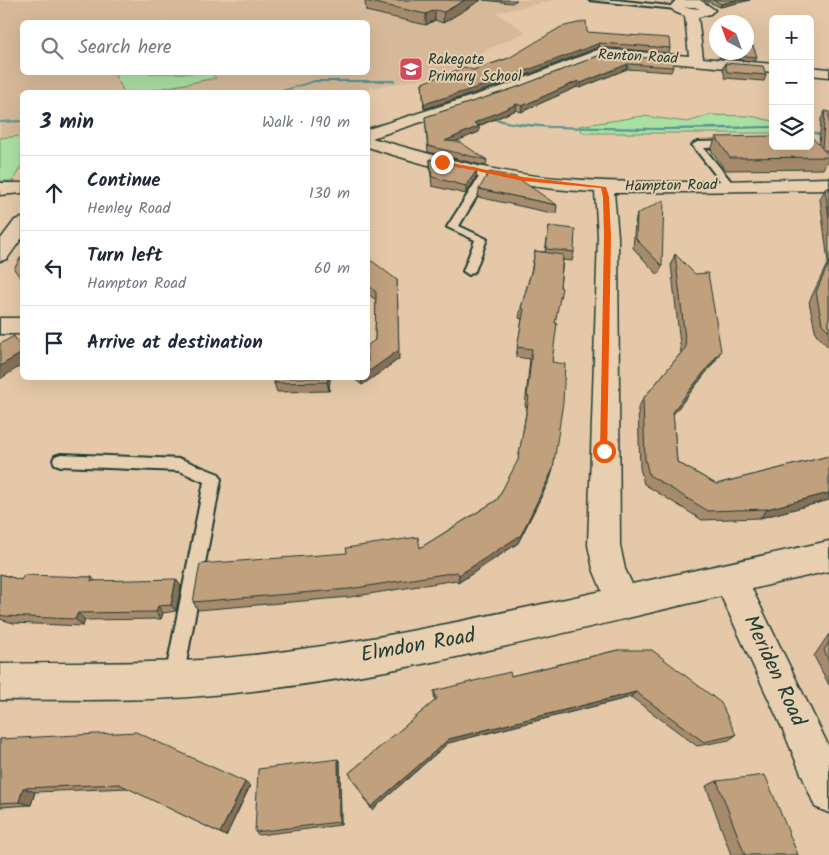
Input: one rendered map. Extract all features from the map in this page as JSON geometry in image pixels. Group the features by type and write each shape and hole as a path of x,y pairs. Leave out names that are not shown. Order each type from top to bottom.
{"street":[{"path":"676,7 692,5 696,60"},
{"name":"Renton Road","path":"370,133 500,92 594,54 607,52 769,68"},
{"path":"814,71 829,73"},
{"name":"Hampton Road","path":"370,143 487,172 539,181 603,187 829,184"},
{"path":"603,187 606,197 608,236 604,545 609,569 622,602"},
{"path":"0,188 20,188"},
{"path":"0,255 20,227"},
{"path":"0,326 20,326"},
{"name":"Elmdon Road","path":"0,682 200,678 322,663 462,639 829,556"},
{"name":"Meriden Road","path":"729,578 829,792"}],"lane":[{"path":"592,0 676,7"},
{"path":"729,185 697,145 769,143"},
{"path":"469,271 481,239 453,227 487,172"},
{"path":"61,460 180,465 213,479 175,678"}],"shaded area":[{"name":"Rakegate Primary School","path":"0,0 555,0 496,13 526,32 488,49 465,65 427,78 360,90 20,90 20,136 0,138"}],"green space":[{"path":"115,75 213,75 216,78 153,90 123,90"},
{"path":"711,115 750,116 769,120 769,133 583,133 579,126 643,116 687,122"},
{"path":"20,136 20,168 13,181 0,181 0,138"}],"building":[{"path":"465,0 444,12 435,10 426,14 365,1"},
{"path":"713,0 737,0 721,4"},
{"path":"586,21 587,32 669,38 670,48 600,43 504,79 424,104 422,83 465,67 473,70 509,58 561,27"},
{"path":"603,54 672,60 673,67 628,64 581,83 578,81 522,106 517,104 474,123 479,126 445,141 460,142 487,160 428,146 425,117 515,88"},
{"path":"725,63 763,66 766,75 727,72"},
{"path":"825,111 829,112 829,151 822,148"},
{"path":"769,136 769,150 814,150 814,139 829,157 730,158 716,137"},
{"path":"430,159 477,170 466,186 432,177"},
{"path":"489,172 516,177 557,205 479,189"},
{"path":"829,188 829,217 825,189"},
{"path":"664,200 662,266 636,239 637,214"},
{"path":"549,226 575,229 574,252 546,249"},
{"path":"535,251 563,255 560,287 562,288 555,323 557,323 552,362 565,364 563,402 553,469 521,535 459,575 457,572 349,589 193,602 200,564 347,553 346,548 418,537 420,548 497,500 518,460 529,397 527,396 532,349 517,347 524,309 521,308"},
{"path":"675,254 695,274 708,273 721,351 673,411 677,462 716,484 829,456 829,493 767,509 708,511 649,475 645,459 643,399 686,347"},
{"path":"20,258 20,277 14,269"},
{"path":"372,261 397,280 399,350 370,371 370,344 375,340 376,292 370,287 370,262"},
{"path":"829,263 829,331 822,324 816,292"},
{"path":"14,336 20,346 20,354 0,366 0,344"},
{"path":"275,380 328,380 327,382 274,383"},
{"path":"0,574 21,580 24,575 92,577 91,581 176,579 171,605 158,606 156,612 78,613 75,619 0,615"},
{"path":"829,642 829,661 824,650"},
{"path":"618,650 652,650 721,703 736,735 704,742 636,692 449,739 371,807 349,773 437,699 434,691 510,672 511,676"},
{"path":"136,732 245,782 220,833 119,784 23,788 19,802 0,803 0,739"},
{"path":"338,759 339,822 255,832 258,769"},
{"path":"765,775 798,855 745,855 717,781"}],"waterway":[{"path":"285,90 315,81 394,81"},
{"path":"484,116 524,126 551,128 706,129 769,127"},
{"path":"0,122 20,121"},
{"path":"814,133 829,137"}],"place":[{"name":"Rakegate Primary School","path":"411,69"}],"route":[{"path":"442,162 523,179 556,184 603,187 606,197 608,236 604,451"}]}
